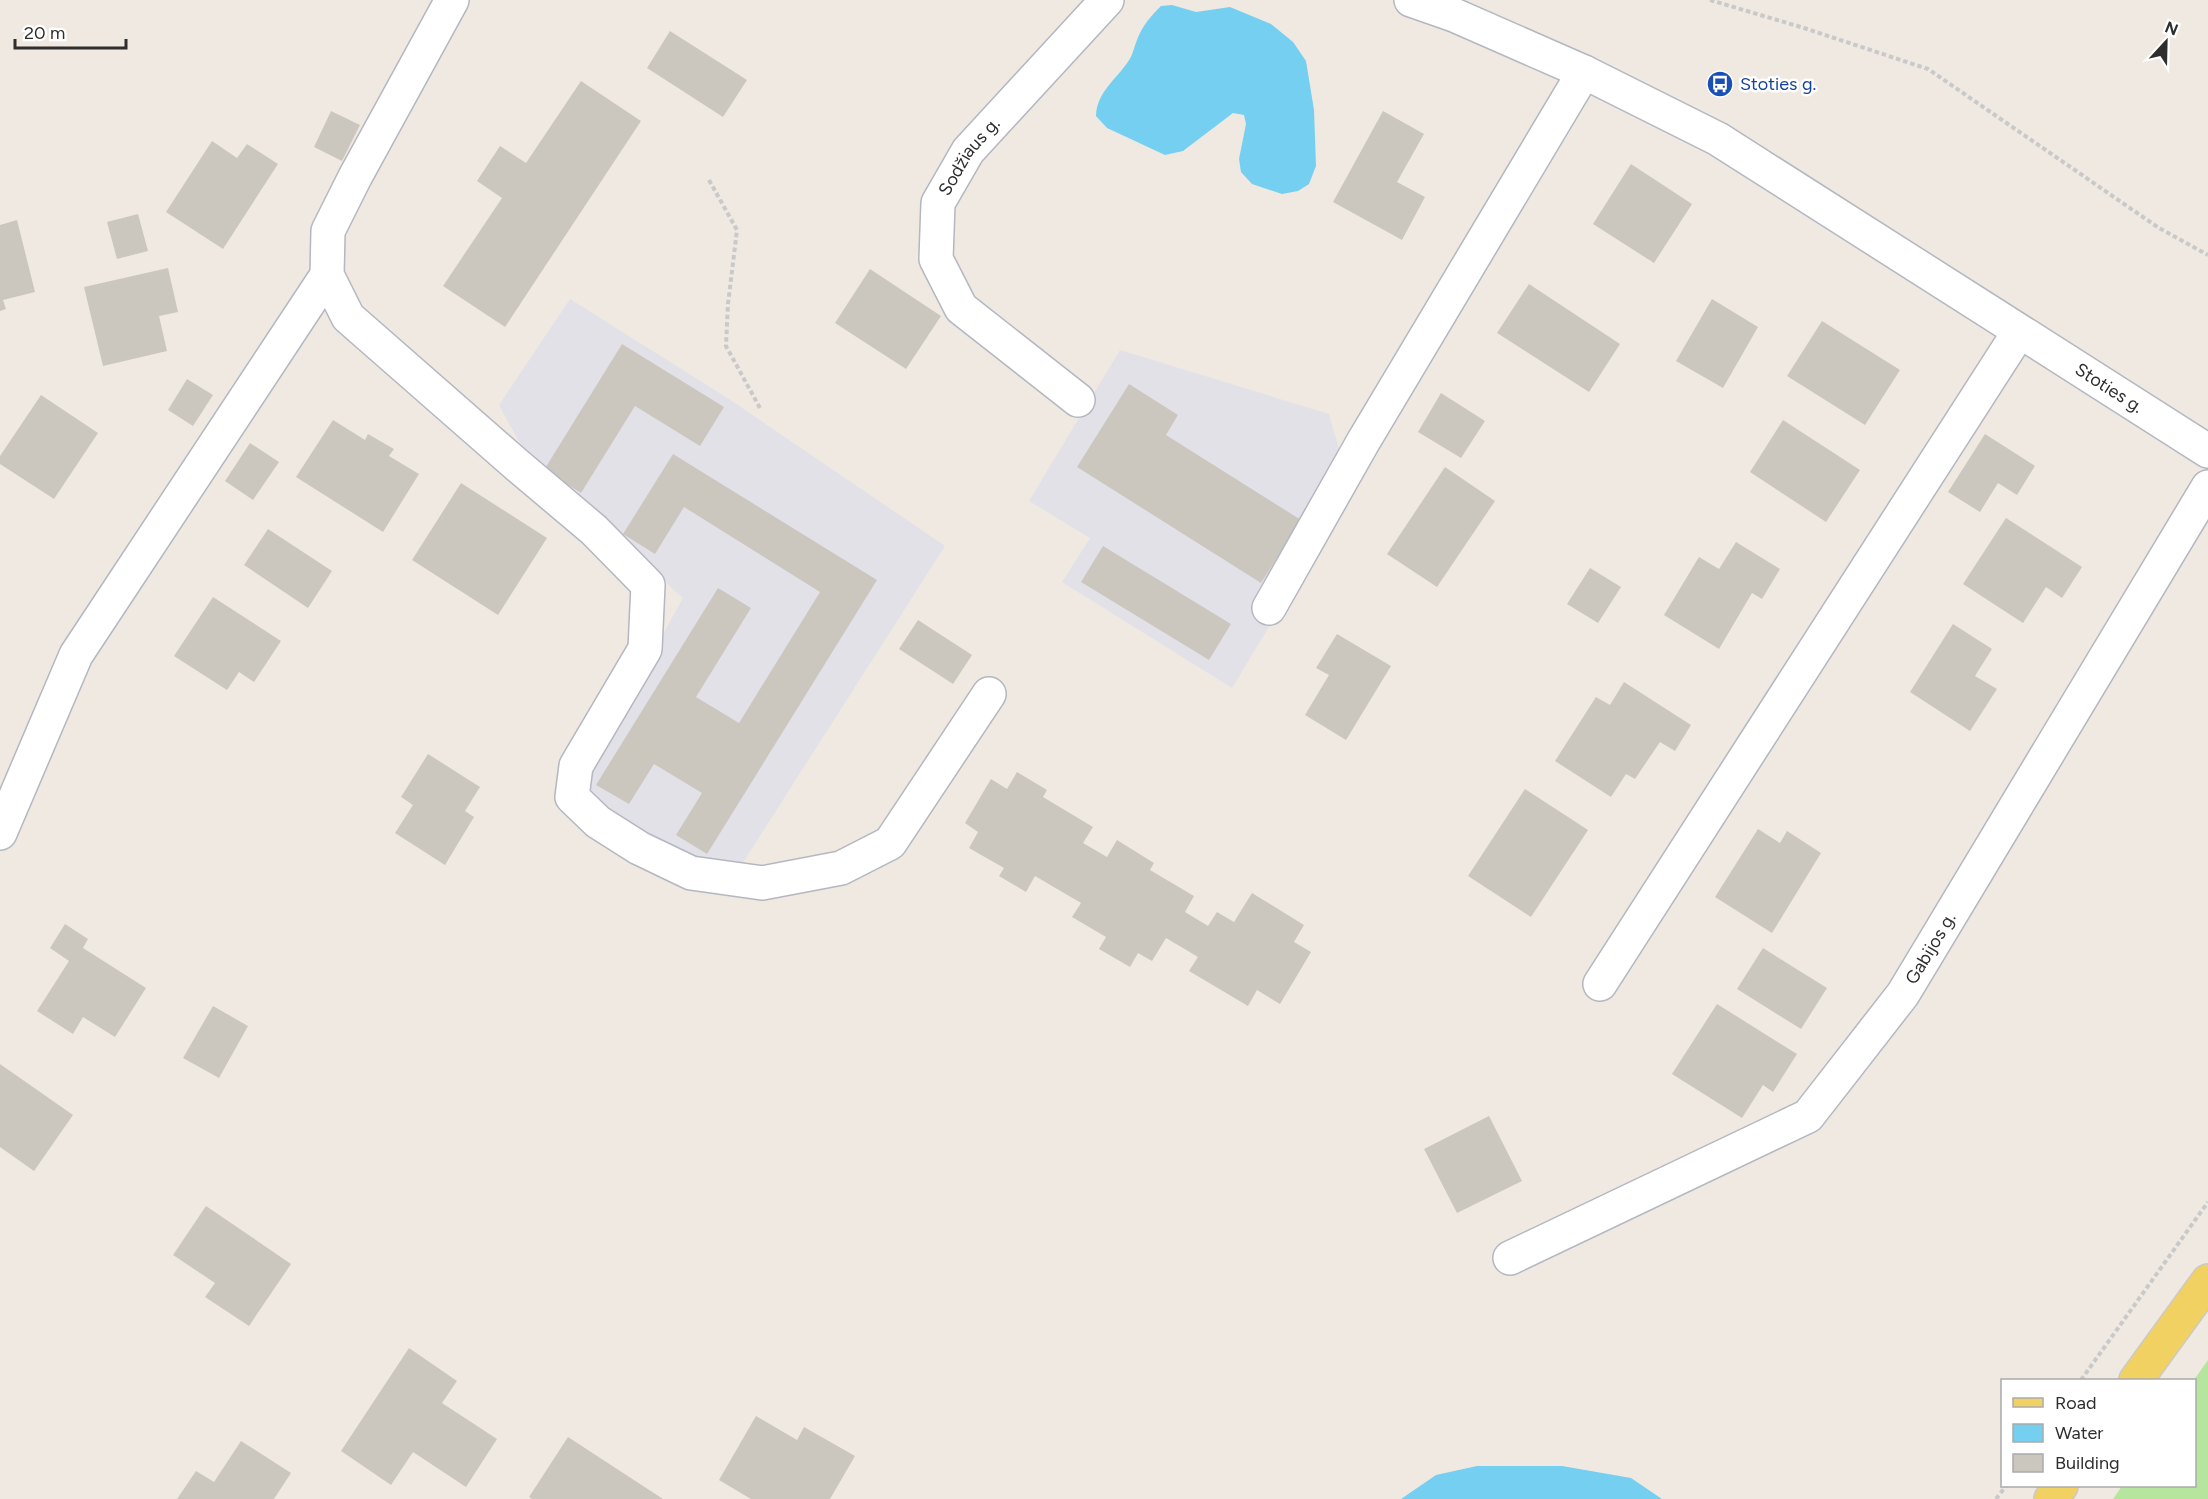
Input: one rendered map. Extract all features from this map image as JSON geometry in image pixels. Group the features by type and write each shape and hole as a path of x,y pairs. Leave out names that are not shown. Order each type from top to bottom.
{"main road":[{"path":"2137,1379 2208,1281"}],"street":[{"path":"452,0 328,231 327,275 348,317 594,530 648,585 645,649 576,766 572,797 598,822 639,848 691,873 762,883 841,868 890,843 989,694"},
{"name":"Sodžiaus g.","path":"1078,400 961,308 936,259 938,203 968,151 1107,0"},
{"name":"Stoties g.","path":"1411,0 1454,15 1584,72 1718,139 2208,451"},
{"path":"1269,608 1369,432 1584,72"},
{"path":"0,833 76,655 327,275"},
{"path":"1600,984 2019,332"},
{"name":"Gabijos g.","path":"1510,1258 1808,1116 1903,994 2208,487"}],"path":[{"path":"1710,0 1928,69 2159,228 2208,255"},
{"path":"709,180 737,230 728,304 726,346 761,410"},
{"path":"2082,1379 2208,1202"}],"shaded area":[{"path":"570,299 729,399 945,546 742,864 698,864 605,808 581,783 683,598 528,458 499,405"},
{"path":"1120,350 1329,414 1351,491 1232,688 1062,582 1090,538 1029,501"}],"green space":[{"path":"2208,1360 2208,1499 2113,1499 2121,1487 2196,1487 2195,1379"}],"water":[{"path":"1172,5 1196,12 1230,7 1271,24 1293,42 1306,61 1314,110 1316,166 1309,184 1298,191 1282,194 1252,184 1241,172 1239,159 1246,124 1244,115 1233,113 1183,151 1165,155 1107,128 1096,116 1104,91 1131,57 1139,35 1150,17 1161,6"},
{"path":"1477,1466 1562,1466 1631,1478 1662,1499 1401,1499 1436,1475"}],"building":[{"path":"670,31 747,80 723,117 647,68"},
{"path":"581,81 641,121 505,327 443,286 502,198 477,181 500,146 526,163"},
{"path":"331,111 360,125 342,161 314,147"},
{"path":"1383,111 1424,134 1397,182 1425,197 1402,240 1333,202"},
{"path":"212,141 237,158 247,144 278,164 223,249 166,212"},
{"path":"1631,164 1692,204 1654,263 1593,224"},
{"path":"138,214 148,251 117,259 107,222"},
{"path":"17,220 35,292 3,300 6,309 0,311 0,225"},
{"path":"168,268 178,312 159,316 167,351 103,366 84,287"},
{"path":"870,269 941,316 906,369 835,323"},
{"path":"1529,284 1620,344 1589,392 1497,333"},
{"path":"1712,299 1758,327 1723,388 1676,361"},
{"path":"1822,321 1900,370 1865,425 1787,376"},
{"path":"622,344 724,407 700,446 635,406 581,493 544,470"},
{"path":"187,379 213,395 193,426 168,410"},
{"path":"1129,384 1178,415 1166,435 1301,520 1261,583 1077,467"},
{"path":"1441,393 1485,421 1461,458 1418,432"},
{"path":"41,395 98,433 54,499 0,464 0,456"},
{"path":"333,420 365,440 368,434 394,449 389,456 419,474 383,532 296,477"},
{"path":"1783,420 1860,470 1826,522 1750,472"},
{"path":"1985,434 2035,466 2017,495 1998,483 1980,512 1948,492"},
{"path":"250,443 279,462 253,500 225,481"},
{"path":"673,454 877,580 707,854 676,835 702,793 654,764 629,804 596,785 718,588 751,608 696,697 739,723 820,592 684,507 655,554 623,534"},
{"path":"1445,467 1495,501 1437,587 1387,554"},
{"path":"461,483 547,538 498,615 412,560"},
{"path":"2006,518 2082,567 2062,598 2046,587 2023,623 1963,584"},
{"path":"268,529 332,571 308,608 244,565"},
{"path":"1736,542 1780,569 1762,599 1752,593 1719,649 1664,615 1699,557 1719,569"},
{"path":"1103,546 1231,624 1209,660 1081,582"},
{"path":"1590,568 1621,587 1598,623 1567,604"},
{"path":"213,597 281,641 254,682 239,672 227,690 174,656"},
{"path":"918,620 972,655 953,684 899,649"},
{"path":"1953,624 1992,649 1975,676 1997,689 1970,731 1910,692"},
{"path":"1337,634 1391,666 1346,740 1305,715 1329,675 1316,668"},
{"path":"1624,682 1691,725 1675,751 1660,742 1635,779 1626,774 1611,797 1555,761 1596,697 1610,705"},
{"path":"428,754 480,787 465,811 474,817 445,865 395,833 413,805 401,797"},
{"path":"1017,772 1047,790 1043,797 1093,827 1083,843 1107,857 1117,840 1154,863 1150,870 1194,896 1185,912 1208,926 1217,912 1234,922 1252,893 1304,925 1294,942 1311,952 1280,1004 1257,990 1248,1006 1189,971 1198,957 1166,938 1152,961 1138,953 1130,967 1099,949 1106,937 1072,917 1081,903 1035,876 1026,892 999,876 1004,868 969,848 978,832 965,823 991,779 1007,789"},
{"path":"1525,789 1588,830 1531,917 1468,876"},
{"path":"1758,829 1780,843 1787,831 1821,853 1772,933 1715,897"},
{"path":"65,924 88,939 83,948 146,988 115,1037 83,1017 73,1034 37,1011 69,961 50,948"},
{"path":"1763,948 1827,988 1801,1029 1737,989"},
{"path":"1717,1004 1797,1054 1773,1092 1763,1085 1742,1118 1672,1074"},
{"path":"213,1006 248,1026 219,1078 183,1058"},
{"path":"0,1064 73,1115 34,1171 0,1147"},
{"path":"1489,1116 1522,1181 1457,1213 1424,1149"},
{"path":"206,1206 291,1264 249,1326 205,1297 215,1283 173,1255"},
{"path":"409,1348 457,1381 442,1403 497,1439 466,1487 413,1452 391,1485 341,1451"},
{"path":"756,1416 797,1440 804,1427 855,1456 830,1499 751,1499 719,1480"},
{"path":"568,1437 663,1499 532,1499 529,1497"},
{"path":"241,1441 291,1473 274,1499 177,1499 196,1471 214,1482"}],"place":[{"name":"Stoties g.","path":"1720,84"}]}
